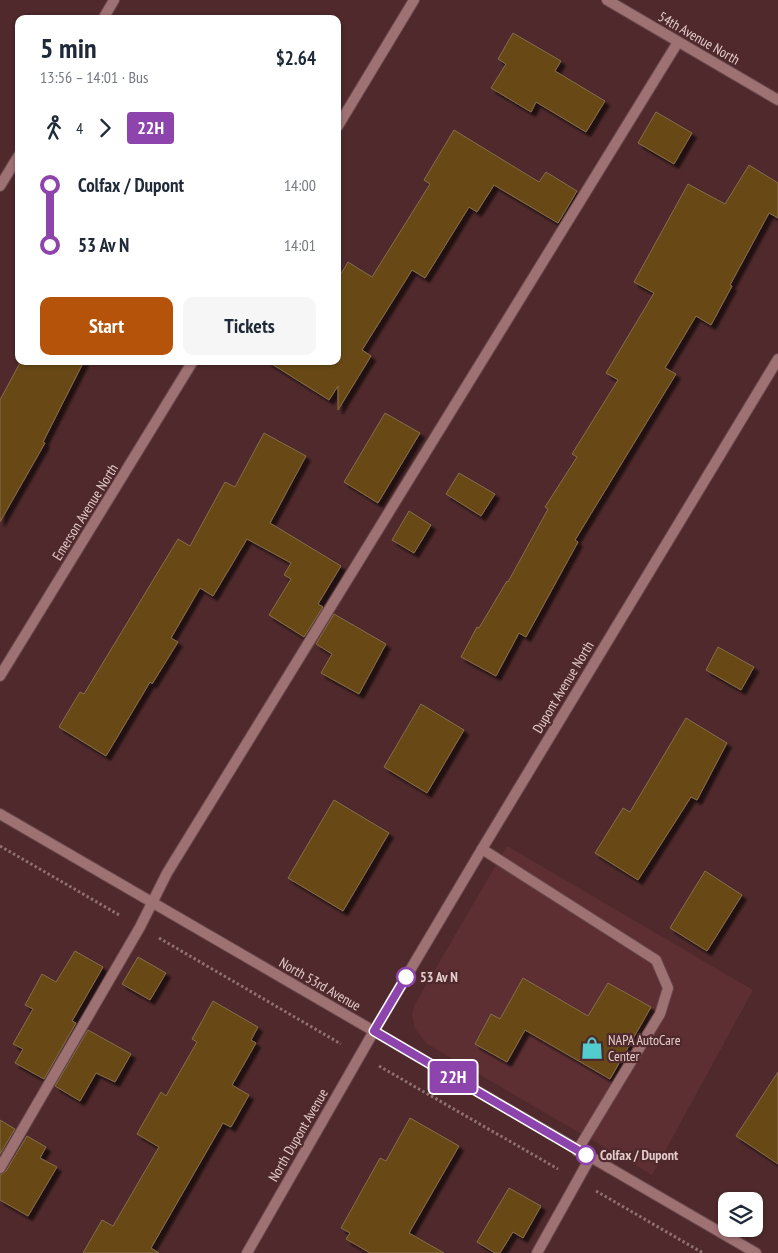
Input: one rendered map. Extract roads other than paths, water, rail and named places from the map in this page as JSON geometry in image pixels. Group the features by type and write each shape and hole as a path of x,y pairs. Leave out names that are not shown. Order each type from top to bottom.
{"street":[{"path":"105,15 114,0"},
{"path":"341,121 414,0"},
{"name":"54th Avenue North","path":"607,0 778,100"},
{"path":"0,1168 153,902 167,873 678,42"},
{"path":"0,186 15,162"},
{"name":"Dupont Avenue North","path":"374,1031 778,359"},
{"name":"Emerson Avenue North","path":"0,676 191,365"},
{"name":"North 53rd Avenue","path":"0,814 756,1253"},
{"path":"482,849 656,960 668,988 660,1014 577,1150"},
{"name":"North Dupont Avenue","path":"247,1253 374,1031"},
{"path":"537,1253 590,1158"}],"place":[{"name":"53 Av N","path":"406,977"},
{"name":"NAPA AutoCare Center","path":"592,1048"},
{"name":"Colfax / Dupont","path":"586,1155"}]}
